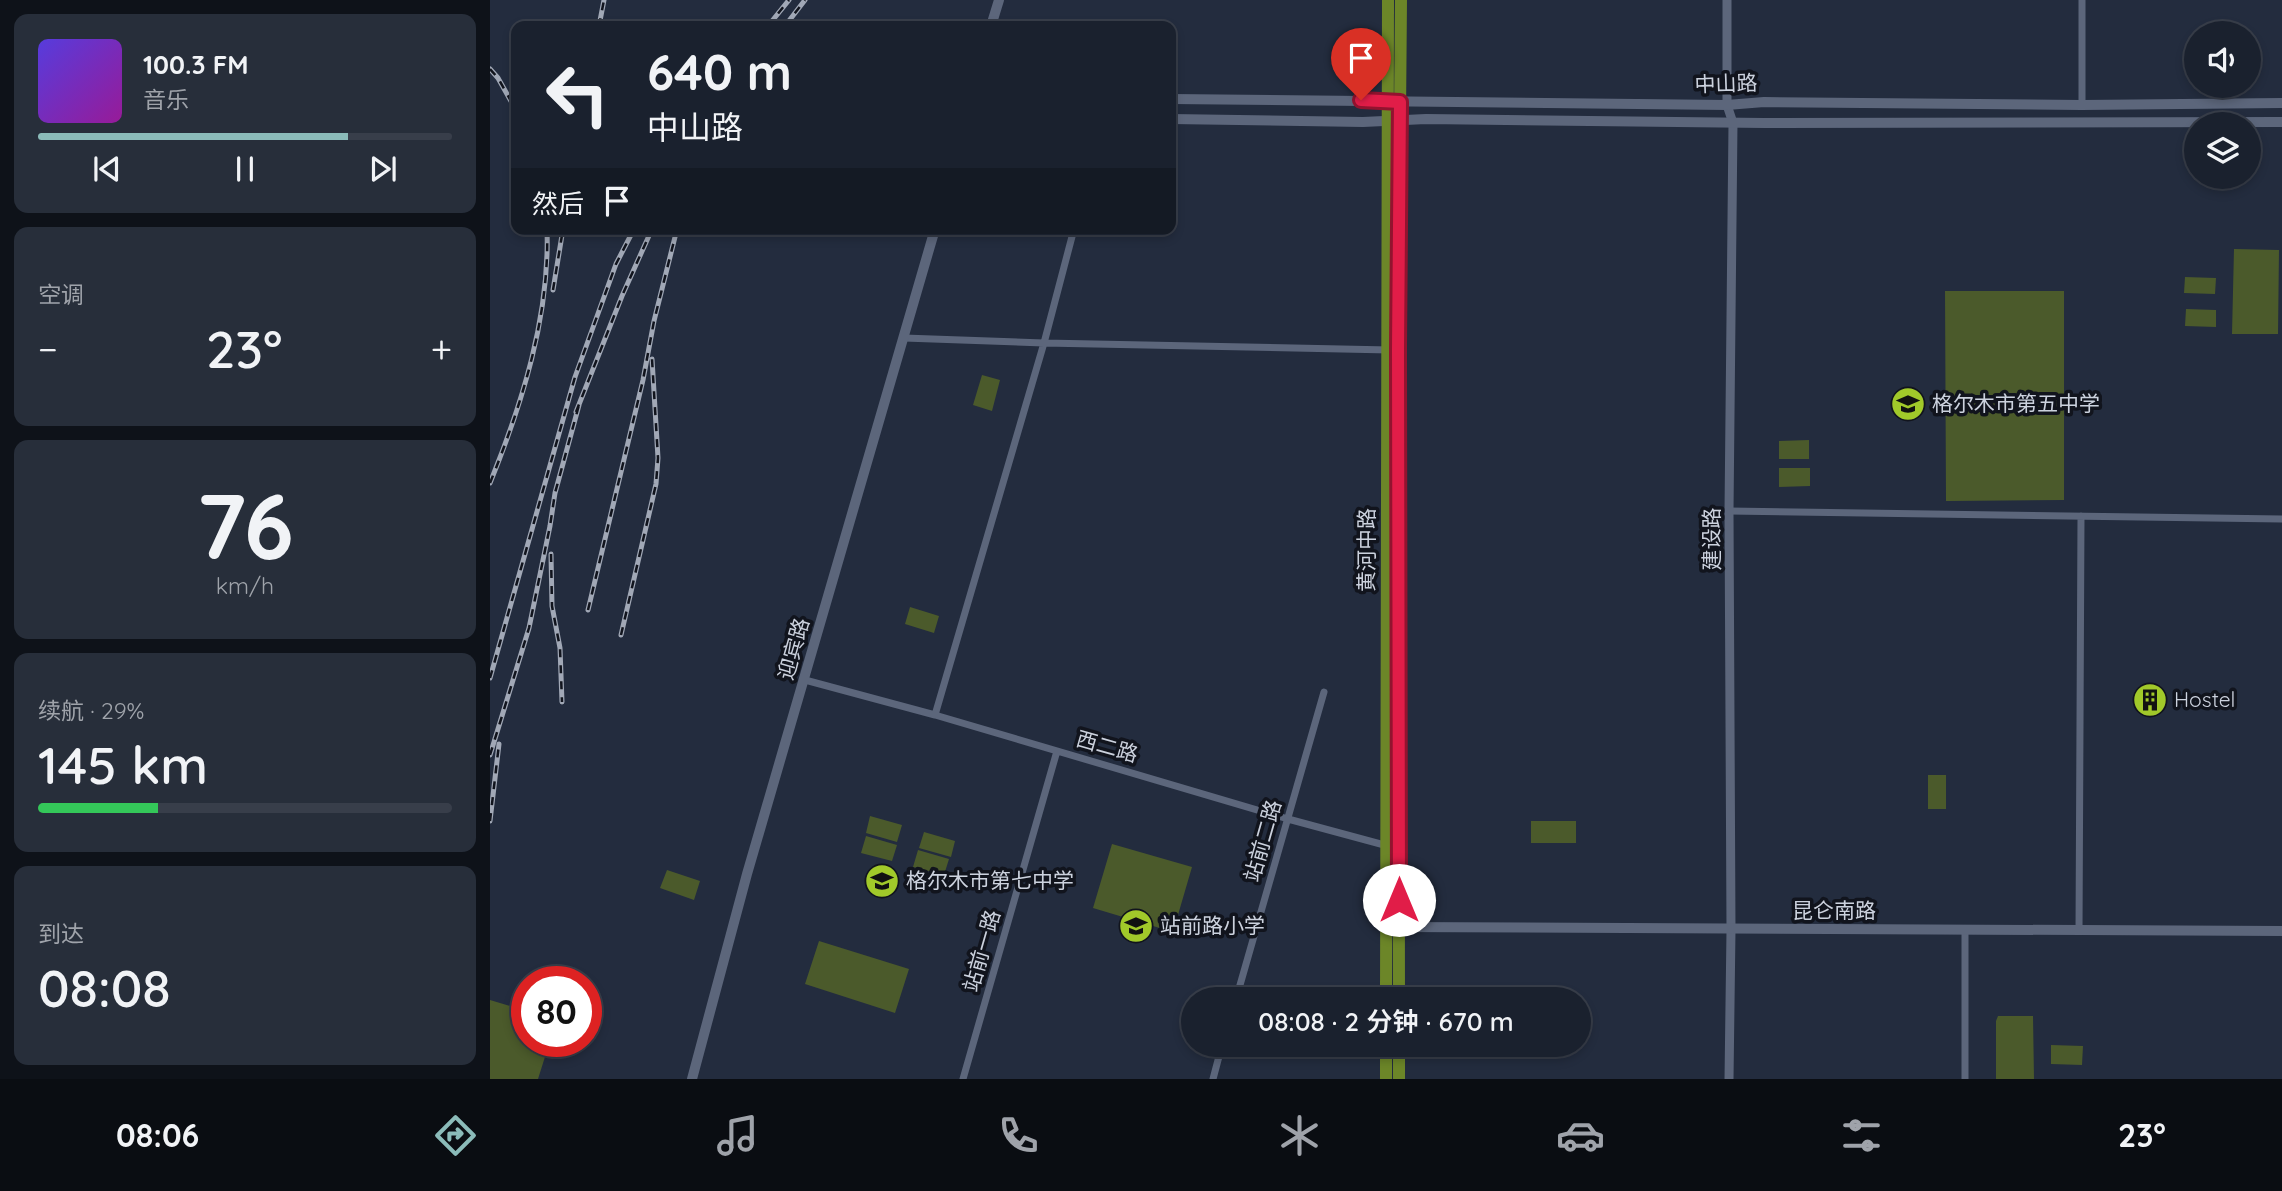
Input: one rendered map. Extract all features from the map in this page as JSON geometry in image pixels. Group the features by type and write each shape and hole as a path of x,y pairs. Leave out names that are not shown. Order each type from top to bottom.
{"highway":[{"path":"1388,0 1394,101"},
{"path":"1394,101 1401,0"},
{"name":"黄河中路","path":"1394,101 1392,846 1393,927 1398,987"},
{"name":"黄河中路","path":"1387,987 1393,927"},
{"path":"1386,1057 1386,1079"},
{"path":"1399,1057 1399,1079"}],"main road":[{"path":"993,21 999,0"},
{"name":"中山路","path":"1176,99 1727,105 1777,102 2082,105 2282,103"},
{"name":"中山路","path":"1176,119 2282,122"},
{"name":"迎宾路","path":"692,1079 747,874 933,235"},
{"name":"昆仑南路","path":"1393,927 2282,931"}],"street":[{"name":"建设路","path":"1727,0 1727,105 1733,122 1729,511 1729,1079"},
{"path":"2082,0 2082,105"},
{"path":"935,715 1044,343 1072,235"},
{"path":"904,338 1392,350"},
{"path":"1729,511 2282,519"},
{"path":"2079,931 2081,516"},
{"name":"西二路","path":"805,680 935,715 1287,819 1392,846"},
{"name":"站前二路","path":"1239,987 1324,692"},
{"name":"站前一路","path":"963,1079 1057,751"},
{"path":"1965,930 1965,1079"},
{"path":"1213,1079 1219,1057"}],"green space":[{"path":"2234,249 2279,250 2278,334 2232,334"},
{"path":"2185,277 2216,278 2215,294 2184,293"},
{"path":"1945,291 2064,291 2064,500 1946,501"},
{"path":"2186,309 2216,310 2216,327 2185,326"},
{"path":"982,375 1000,380 992,411 973,405"},
{"path":"1809,440 1809,459 1779,459 1779,441"},
{"path":"1779,468 1810,468 1810,486 1779,487"},
{"path":"910,607 939,616 934,633 905,624"},
{"path":"1928,775 1946,775 1946,809 1928,809"},
{"path":"870,816 902,825 897,842 866,833"},
{"path":"1531,821 1576,821 1576,843 1531,843"},
{"path":"924,832 955,841 951,857 919,848"},
{"path":"866,836 897,845 892,861 861,853"},
{"path":"1112,844 1192,867 1173,932 1093,908"},
{"path":"918,850 949,859 944,875 913,867"},
{"path":"667,870 700,881 694,900 660,888"},
{"path":"819,941 909,969 895,1013 805,984"},
{"path":"490,1000 511,1006 511,1057 545,1057 538,1079 490,1079"},
{"path":"1998,1016 2033,1016 2034,1079 1996,1079"},
{"path":"2051,1045 2083,1046 2082,1065 2051,1064"}],"railway":[{"path":"600,21 604,0"},
{"path":"772,21 789,0"},
{"path":"789,21 805,0"},
{"path":"490,69 511,101"},
{"path":"490,483 513,422 532,359 544,294 547,235"},
{"path":"553,290 562,235"},
{"path":"490,678 575,377 616,264 631,235"},
{"path":"576,412 649,235"},
{"path":"588,610 676,235"},
{"path":"621,635 656,484 658,458 652,359"},
{"path":"490,755 529,628 555,493 579,405"},
{"path":"551,554 552,606 560,648 562,702"},
{"path":"490,821 499,744"}],"place":[{"name":"格尔木市第五中学","path":"1908,404"},
{"name":"Hostel","path":"2150,700"},
{"name":"格尔木市第七中学","path":"882,881"},
{"name":"站前路小学","path":"1136,926"}],"route":[{"path":"1361,100 1400,102 1399,900"}]}
